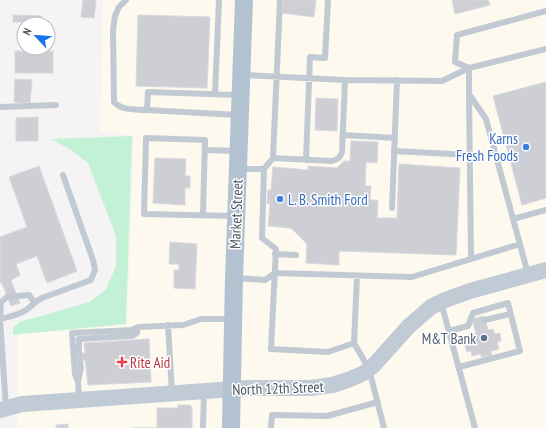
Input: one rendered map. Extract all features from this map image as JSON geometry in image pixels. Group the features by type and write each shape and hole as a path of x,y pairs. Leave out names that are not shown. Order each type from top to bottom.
{"main road":[{"name":"Market Street","path":"231,428 233,389 234,278 244,0"},
{"name":"North 12th Street","path":"3,409 22,404 233,389 323,387 348,380 369,369 386,354 422,314 441,302 470,291 546,270"}],"lane":[{"path":"126,0 119,6 115,16 113,30 114,102 123,108 240,115"},
{"path":"215,94 219,0"},
{"path":"280,0 273,158 264,169 262,238 276,249 271,349 328,352 354,343"},
{"path":"306,160 310,57 325,58 328,0"},
{"path":"469,68 455,62 457,35 546,11"},
{"path":"242,74 345,80 442,81 469,68 546,49"},
{"path":"469,68 472,258"},
{"path":"273,158 332,161 337,160 340,157 342,152 345,80"},
{"path":"392,208 397,80"},
{"path":"147,110 148,92 241,96"},
{"path":"469,94 486,119 528,275"},
{"path":"0,107 56,105"},
{"path":"343,135 395,138"},
{"path":"203,215 205,140 146,138 144,214 236,216"},
{"path":"205,150 239,151"},
{"path":"394,151 470,155"},
{"path":"238,169 264,169"},
{"path":"0,318 10,317 26,311 34,302 91,280 95,270 93,260 63,175"},
{"path":"513,219 546,210"},
{"path":"234,278 265,280 275,273 412,277 520,244"},
{"path":"276,254 296,255"},
{"path":"357,276 354,343 369,369 384,428"},
{"path":"3,409 0,318 1,302 7,297 28,295 34,302"},
{"path":"441,302 475,428"},
{"path":"449,331 471,325 473,313 508,303 520,351 459,367"},
{"path":"485,320 510,314"},
{"path":"78,382 75,374 72,333 132,330 138,326 183,325 201,319 234,319"},
{"path":"168,325 172,394"},
{"path":"79,353 79,339 132,336 136,333 138,326"},
{"path":"79,400 78,382 81,368 80,361"},
{"path":"204,391 204,428"},
{"path":"271,428 272,415 327,416 378,402"}],"shaded area":[{"path":"103,0 546,0 546,428 18,428 18,332 128,302 134,135 100,132"}],"green space":[{"path":"132,136 126,324 13,335 13,328 20,322 90,302 106,289 116,266 116,236 88,163 71,150 51,139"}],"building":[{"path":"83,0 96,0 94,18 81,17"},
{"path":"284,0 316,0 314,17 282,13"},
{"path":"452,0 488,0 490,5 455,14"},
{"path":"13,15 42,16 16,16 16,22 13,22"},
{"path":"138,15 210,17 207,88 136,86"},
{"path":"15,51 16,56 53,56 53,73 15,73"},
{"path":"15,79 32,80 30,103 14,102"},
{"name":"Karns Fresh Foods","path":"546,82 546,198 522,205 493,96"},
{"path":"316,98 338,99 337,131 315,130"},
{"path":"38,117 38,141 16,141 16,118"},
{"path":"351,141 378,142 377,163 366,162 365,186 371,186 370,200 378,200 377,218 397,218 399,164 460,168 456,255 339,251 339,265 306,263 307,244 291,228 268,226 270,204 267,203 268,190 271,190 273,167 308,170 308,166 337,168 344,161 350,161"},
{"path":"155,158 186,159 185,176 190,176 190,188 185,188 185,205 153,203"},
{"path":"39,166 77,271 47,283 37,256 16,264 20,275 11,280 20,303 11,306 2,283 0,283 0,237 27,227 9,177"},
{"path":"170,242 197,244 195,289 174,288 174,270 179,270 179,264 169,264"},
{"name":"M&T Bank","path":"484,316 488,330 493,329 495,334 500,333 501,341 497,342 499,349 491,351 492,355 481,357 481,354 472,356 471,351 467,352 464,342 469,341 468,335 476,333 472,319"},
{"path":"149,339 151,382 88,385 85,360 76,361 76,353 85,353 84,343"},
{"path":"178,405 190,405 192,407 192,428 157,428 157,408 178,408"},
{"path":"68,424 68,428 56,428 56,425"}],"place":[{"name":"Karns Fresh Foods","path":"526,147"},
{"name":"L. B. Smith Ford","path":"280,199"},
{"name":"M&T Bank","path":"484,338"},
{"name":"Rite Aid","path":"122,362"}]}
